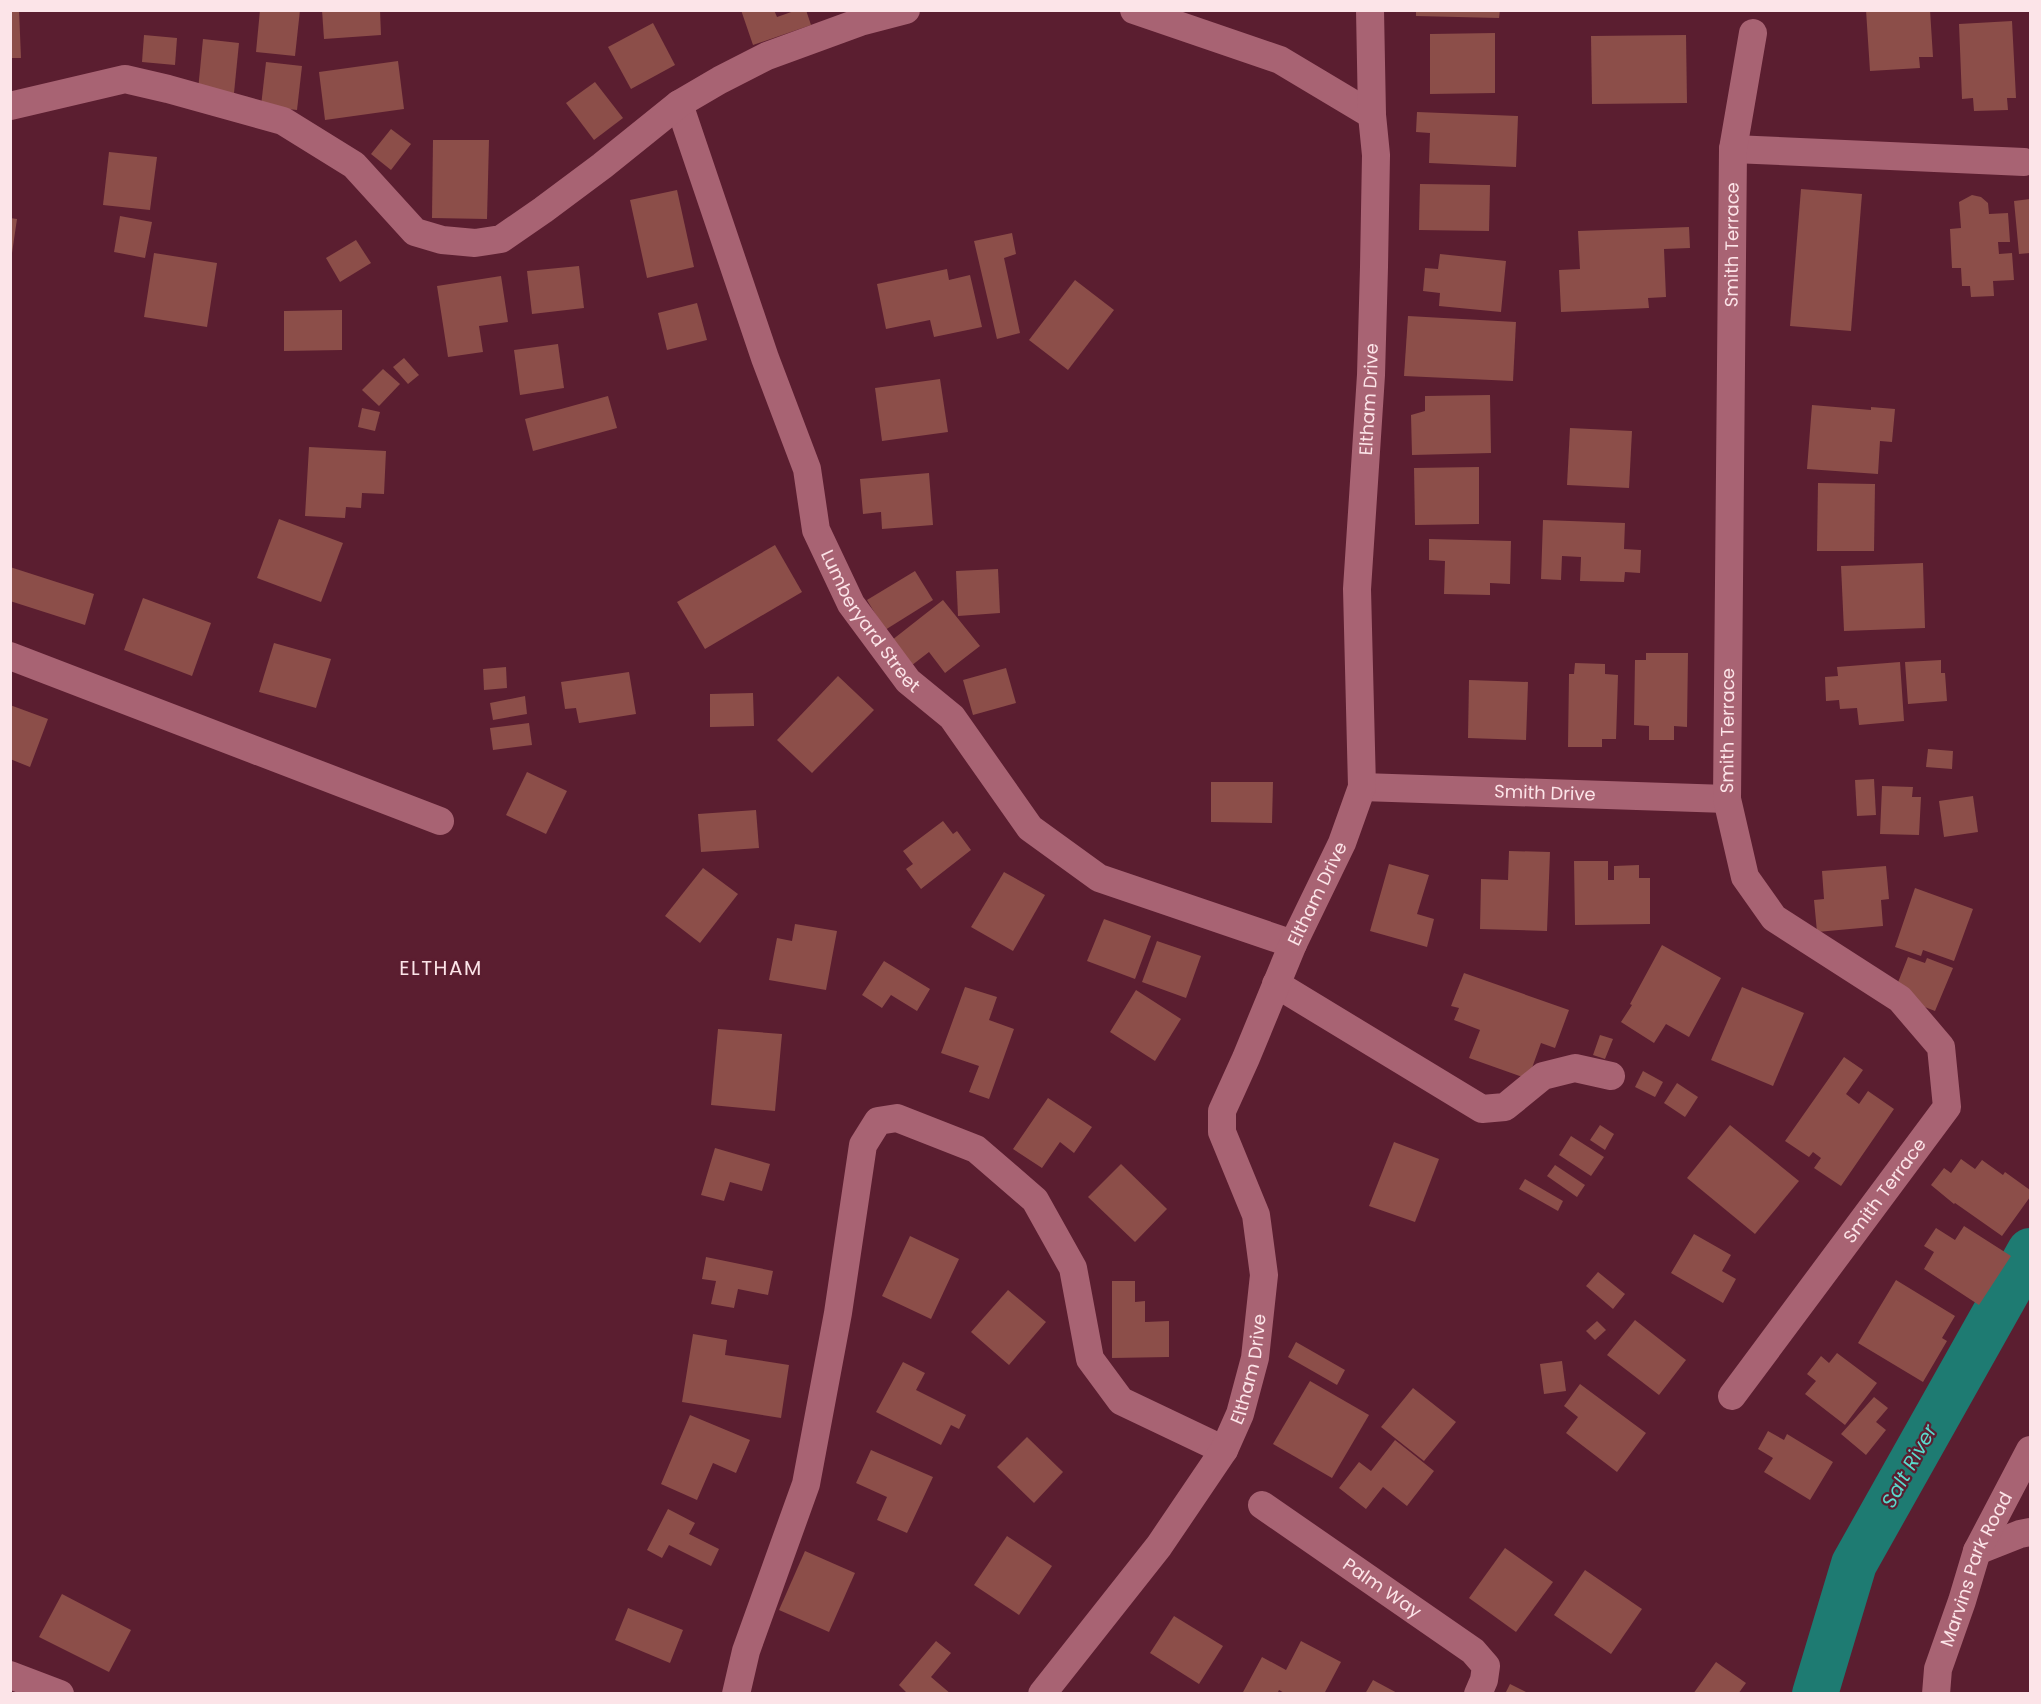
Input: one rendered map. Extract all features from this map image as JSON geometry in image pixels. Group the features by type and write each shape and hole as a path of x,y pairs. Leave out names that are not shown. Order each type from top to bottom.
{"street":[{"path":"10,106 125,79 283,121 354,165 415,232 442,240 476,243 501,239 543,210 680,104 720,80 767,56 860,22 906,10"},
{"path":"1134,10 1165,16 1280,60 1372,115"},
{"name":"Eltham Drive","path":"1042,1694 1160,1546 1224,1450 1240,1414 1245,1388 1255,1358 1264,1275 1256,1215 1222,1132 1222,1111 1293,944 1342,843 1362,787 1356,589 1371,363 1376,155 1372,115 1370,10"},
{"name":"Smith Terrace","path":"1732,1396 1947,1107 1941,1047 1900,999 1774,918 1745,877 1727,799 1733,149 1753,33"},
{"name":"Lumberyard Street","path":"680,104 765,358 807,469 816,530 851,603 908,681 952,717 1029,828 1100,878 1293,944"},
{"path":"1733,149 2025,162"},
{"path":"10,656 440,821"},
{"name":"Smith Drive","path":"1362,787 1727,799"},
{"path":"1276,984 1482,1109 1504,1107 1543,1076 1575,1068 1611,1076"},
{"path":"736,1694 746,1651 806,1484 838,1313 863,1145 878,1121 897,1118 976,1149 1035,1200 1073,1268 1090,1359 1121,1401 1224,1450"},
{"name":"Marvins Park Road","path":"1936,1694 1938,1669 1977,1551 2031,1450"},
{"name":"Palm Way","path":"1262,1505 1473,1651 1486,1666 1481,1687"},
{"path":"1977,1551 2031,1532"},
{"path":"10,1675 60,1694"}],"building":[{"path":"10,10 19,10 21,58 10,58"},
{"path":"260,10 300,10 295,56 256,52"},
{"path":"322,10 380,10 381,35 324,39"},
{"path":"741,10 774,10 777,17 797,10 806,10 811,25 753,45"},
{"path":"1416,10 1500,10 1499,18 1416,16"},
{"path":"1866,10 1930,10 1933,57 1919,57 1920,68 1870,71"},
{"path":"2012,21 2016,98 2007,98 2008,110 1974,111 1973,98 1962,99 1959,24"},
{"path":"653,23 675,65 631,89 608,47"},
{"path":"1495,33 1495,93 1430,94 1430,34"},
{"path":"144,35 177,38 175,65 142,62"},
{"path":"1686,35 1687,103 1592,104 1591,36"},
{"path":"203,39 239,43 234,93 198,90"},
{"path":"398,61 404,109 325,120 319,72"},
{"path":"266,62 302,66 297,110 261,106"},
{"path":"595,82 623,118 594,140 566,103"},
{"path":"1417,112 1518,116 1516,167 1429,163 1430,133 1416,132"},
{"path":"391,129 411,144 391,170 371,154"},
{"path":"433,140 489,140 487,219 432,218"},
{"path":"109,152 157,157 150,210 103,205"},
{"path":"1420,184 1490,185 1489,231 1419,230"},
{"path":"1801,189 1862,194 1851,331 1790,326"},
{"path":"677,190 694,267 647,278 630,200"},
{"path":"1972,195 1981,197 1988,203 1989,214 2008,213 2010,242 1998,242 1999,254 2012,253 2014,280 1993,281 1994,296 1971,297 1970,286 1962,286 1961,268 1952,268 1950,229 1961,228 1959,202"},
{"path":"2030,199 2030,253 2019,254 2014,201"},
{"path":"120,216 152,222 145,258 114,252"},
{"path":"10,218 17,219 12,253 10,253"},
{"path":"1689,227 1690,248 1664,249 1666,297 1648,298 1649,308 1561,312 1559,270 1580,269 1578,231"},
{"path":"1012,233 1016,254 1004,258 1020,333 997,339 974,241"},
{"path":"356,240 371,263 340,282 326,258"},
{"path":"154,253 217,263 207,327 144,317"},
{"path":"1440,254 1506,261 1501,312 1439,306 1440,293 1423,291 1425,268 1438,269"},
{"path":"579,266 584,308 532,314 527,271"},
{"path":"947,269 949,280 970,275 982,327 934,337 930,320 886,329 877,284"},
{"path":"501,276 508,322 479,326 483,352 448,357 437,286"},
{"path":"1075,280 1114,310 1068,370 1029,340"},
{"path":"697,303 707,340 667,350 658,313"},
{"path":"342,310 342,350 284,351 284,311"},
{"path":"1408,316 1516,322 1513,381 1404,376"},
{"path":"558,344 564,388 520,395 514,350"},
{"path":"404,358 419,375 408,384 393,367"},
{"path":"383,369 400,384 379,406 362,390"},
{"path":"940,379 948,432 882,441 875,388"},
{"path":"1490,395 1491,453 1412,455 1411,415 1425,411 1425,396"},
{"path":"608,396 617,428 533,451 525,419"},
{"path":"1812,405 1871,410 1871,407 1895,409 1892,442 1880,441 1878,474 1807,469"},
{"path":"362,408 380,412 375,431 358,427"},
{"path":"1570,428 1632,431 1629,488 1567,485"},
{"path":"309,447 386,451 384,494 362,493 361,508 346,507 345,518 305,516"},
{"path":"1479,467 1479,524 1415,525 1414,468"},
{"path":"929,473 933,525 882,529 881,512 863,514 860,479"},
{"path":"1818,483 1875,484 1874,551 1817,551"},
{"path":"279,519 343,543 321,602 257,578"},
{"path":"1543,520 1625,523 1624,549 1641,550 1640,573 1625,572 1624,582 1580,581 1581,557 1562,556 1561,580 1541,579"},
{"path":"1429,539 1511,541 1510,584 1490,583 1490,595 1444,594 1445,561 1429,560"},
{"path":"775,545 802,592 705,649 677,602"},
{"path":"1923,563 1925,628 1844,631 1841,566"},
{"path":"10,567 94,594 85,625 10,601"},
{"path":"998,569 1000,613 958,616 956,571"},
{"path":"915,571 933,600 885,630 867,600"},
{"path":"143,598 211,623 192,676 124,650"},
{"path":"943,600 980,646 945,673 929,652 907,669 887,644"},
{"path":"274,643 331,659 316,708 259,692"},
{"path":"1646,653 1688,653 1687,727 1674,726 1674,740 1649,740 1649,726 1634,725 1635,660 1646,660"},
{"path":"1941,660 1941,673 1945,673 1947,701 1908,704 1905,662"},
{"path":"1900,662 1904,721 1859,725 1857,708 1840,709 1839,700 1826,701 1825,677 1838,676 1837,667"},
{"path":"1575,663 1605,664 1605,674 1618,675 1616,739 1602,739 1602,747 1568,747 1569,674 1574,674"},
{"path":"506,667 507,688 484,690 483,669"},
{"path":"1006,668 1016,703 973,715 963,680"},
{"path":"629,672 636,714 579,723 576,708 565,709 561,682"},
{"path":"838,676 874,710 812,773 777,740"},
{"path":"1469,680 1528,682 1526,740 1468,738"},
{"path":"753,693 754,726 710,727 710,694"},
{"path":"525,696 527,714 493,720 490,703"},
{"path":"10,705 48,719 30,767 10,759"},
{"path":"529,723 532,745 493,750 490,728"},
{"path":"1928,749 1953,751 1952,769 1926,767"},
{"path":"527,772 567,791 546,834 506,815"},
{"path":"1874,779 1876,815 1857,816 1855,780"},
{"path":"1211,782 1273,782 1272,823 1211,822"},
{"path":"1882,786 1913,787 1912,797 1921,797 1919,835 1880,834"},
{"path":"1973,796 1978,832 1944,837 1939,801"},
{"path":"756,810 759,848 701,852 698,814"},
{"path":"943,821 953,834 957,831 971,850 921,889 906,869 913,864 903,851"},
{"path":"1509,851 1550,852 1547,931 1480,929 1481,879 1508,880"},
{"path":"1574,861 1608,861 1608,880 1614,880 1614,866 1639,865 1639,878 1650,878 1650,924 1575,925"},
{"path":"1389,864 1429,875 1417,914 1434,919 1427,947 1370,931"},
{"path":"1886,866 1889,899 1881,900 1883,926 1817,932 1814,900 1824,899 1822,871"},
{"path":"703,868 738,894 700,943 665,916"},
{"path":"1004,872 1045,895 1013,951 971,927"},
{"path":"1915,888 1973,909 1954,961 1923,950 1921,956 1895,947"},
{"path":"1104,919 1151,936 1135,979 1087,961"},
{"path":"795,924 837,931 826,990 769,980 777,938 792,941"},
{"path":"1157,941 1201,956 1186,998 1142,982"},
{"path":"1662,945 1721,978 1689,1037 1666,1024 1654,1043 1621,1022"},
{"path":"1908,957 1925,963 1927,958 1953,968 1935,1011 1912,1002 1895,990"},
{"path":"884,961 930,989 917,1011 891,995 882,1008 862,995"},
{"path":"1464,973 1569,1010 1555,1048 1541,1043 1528,1079 1469,1058 1480,1030 1454,1020 1459,1008 1451,1006"},
{"path":"965,987 997,997 989,1020 1014,1029 989,1099 969,1092 979,1066 941,1053"},
{"path":"1742,987 1804,1013 1773,1086 1711,1060"},
{"path":"1136,990 1181,1019 1155,1061 1110,1032"},
{"path":"718,1029 782,1034 775,1111 711,1105"},
{"path":"1600,1035 1613,1039 1605,1059 1593,1055"},
{"path":"1844,1057 1863,1070 1846,1094 1859,1104 1868,1091 1894,1109 1841,1186 1814,1168 1821,1158 1813,1152 1809,1157 1785,1141"},
{"path":"1643,1071 1663,1082 1655,1097 1635,1087"},
{"path":"1677,1083 1698,1097 1685,1117 1664,1103"},
{"path":"1048,1098 1092,1127 1074,1153 1060,1142 1042,1168 1013,1149"},
{"path":"1600,1125 1614,1134 1605,1150 1590,1140"},
{"path":"1730,1125 1799,1181 1755,1234 1687,1178"},
{"path":"1571,1136 1604,1157 1591,1176 1559,1155"},
{"path":"1394,1142 1439,1159 1415,1222 1369,1206"},
{"path":"715,1148 770,1164 762,1191 730,1182 724,1201 701,1195"},
{"path":"1961,1159 1975,1169 1982,1160 2003,1175 2005,1172 2030,1190 2030,1197 2002,1236 1954,1204 1931,1185 1944,1168 1951,1173"},
{"path":"1121,1164 1167,1209 1135,1242 1088,1197"},
{"path":"1555,1165 1585,1185 1577,1197 1547,1176"},
{"path":"1525,1179 1563,1201 1558,1211 1519,1189"},
{"path":"1964,1226 2011,1256 1979,1305 1924,1269 1934,1252 1924,1246 1936,1228 1955,1240"},
{"path":"1694,1234 1731,1255 1722,1271 1736,1279 1723,1303 1671,1273"},
{"path":"910,1236 959,1259 931,1319 882,1296"},
{"path":"706,1257 773,1271 768,1295 738,1289 734,1308 711,1304 716,1281 702,1279"},
{"path":"1598,1272 1625,1294 1613,1309 1586,1286"},
{"path":"1896,1280 1955,1316 1942,1338 1947,1341 1923,1382 1858,1343"},
{"path":"1112,1281 1135,1281 1135,1302 1145,1301 1145,1322 1169,1321 1169,1357 1112,1358"},
{"path":"1008,1290 1046,1322 1009,1365 971,1332"},
{"path":"1635,1320 1686,1360 1659,1395 1607,1355"},
{"path":"1597,1321 1606,1330 1595,1340 1586,1331"},
{"path":"693,1334 727,1340 725,1355 789,1365 781,1418 682,1402"},
{"path":"1296,1342 1345,1370 1337,1385 1288,1357"},
{"path":"1837,1353 1877,1383 1845,1425 1805,1394 1816,1381 1807,1374 1821,1356 1829,1363"},
{"path":"1562,1361 1566,1391 1544,1394 1540,1364"},
{"path":"903,1362 925,1373 916,1390 966,1415 959,1429 951,1425 941,1445 876,1412"},
{"path":"1310,1381 1369,1415 1332,1478 1273,1444"},
{"path":"1580,1384 1646,1433 1617,1472 1566,1433 1578,1417 1564,1406"},
{"path":"1413,1388 1456,1422 1424,1461 1381,1427"},
{"path":"1874,1397 1888,1408 1876,1422 1886,1430 1866,1455 1841,1434"},
{"path":"690,1415 750,1440 736,1473 713,1463 697,1500 661,1484"},
{"path":"1768,1431 1784,1440 1787,1434 1833,1462 1810,1500 1764,1472 1773,1458 1758,1449"},
{"path":"1027,1437 1063,1472 1034,1503 997,1467"},
{"path":"1395,1440 1434,1471 1407,1506 1383,1487 1366,1509 1339,1488 1359,1462 1371,1471"},
{"path":"871,1450 933,1477 907,1533 877,1520 887,1497 856,1483"},
{"path":"668,1509 695,1523 689,1534 719,1549 711,1566 669,1545 662,1558 647,1550"},
{"path":"1007,1536 1052,1566 1019,1615 974,1585"},
{"path":"1505,1548 1553,1582 1516,1632 1469,1598"},
{"path":"805,1551 855,1573 829,1632 779,1610"},
{"path":"1585,1570 1642,1609 1611,1654 1554,1615"},
{"path":"62,1594 131,1630 109,1672 39,1637"},
{"path":"628,1608 683,1630 670,1663 615,1640"},
{"path":"1174,1616 1223,1646 1199,1684 1150,1653"},
{"path":"936,1641 951,1653 931,1677 951,1694 908,1694 899,1685"},
{"path":"1301,1641 1341,1662 1324,1694 1286,1694 1279,1690 1277,1694 1242,1694 1262,1657 1286,1670"},
{"path":"1716,1662 1746,1683 1738,1694 1693,1694"},
{"path":"1373,1680 1399,1694 1365,1694"},
{"path":"1510,1684 1530,1694 1505,1694"}],"waterway":[{"name":"Salt River","path":"1815,1694 1854,1564 2030,1251"}],"district":[{"name":"ELTHAM","path":"441,968"}]}
